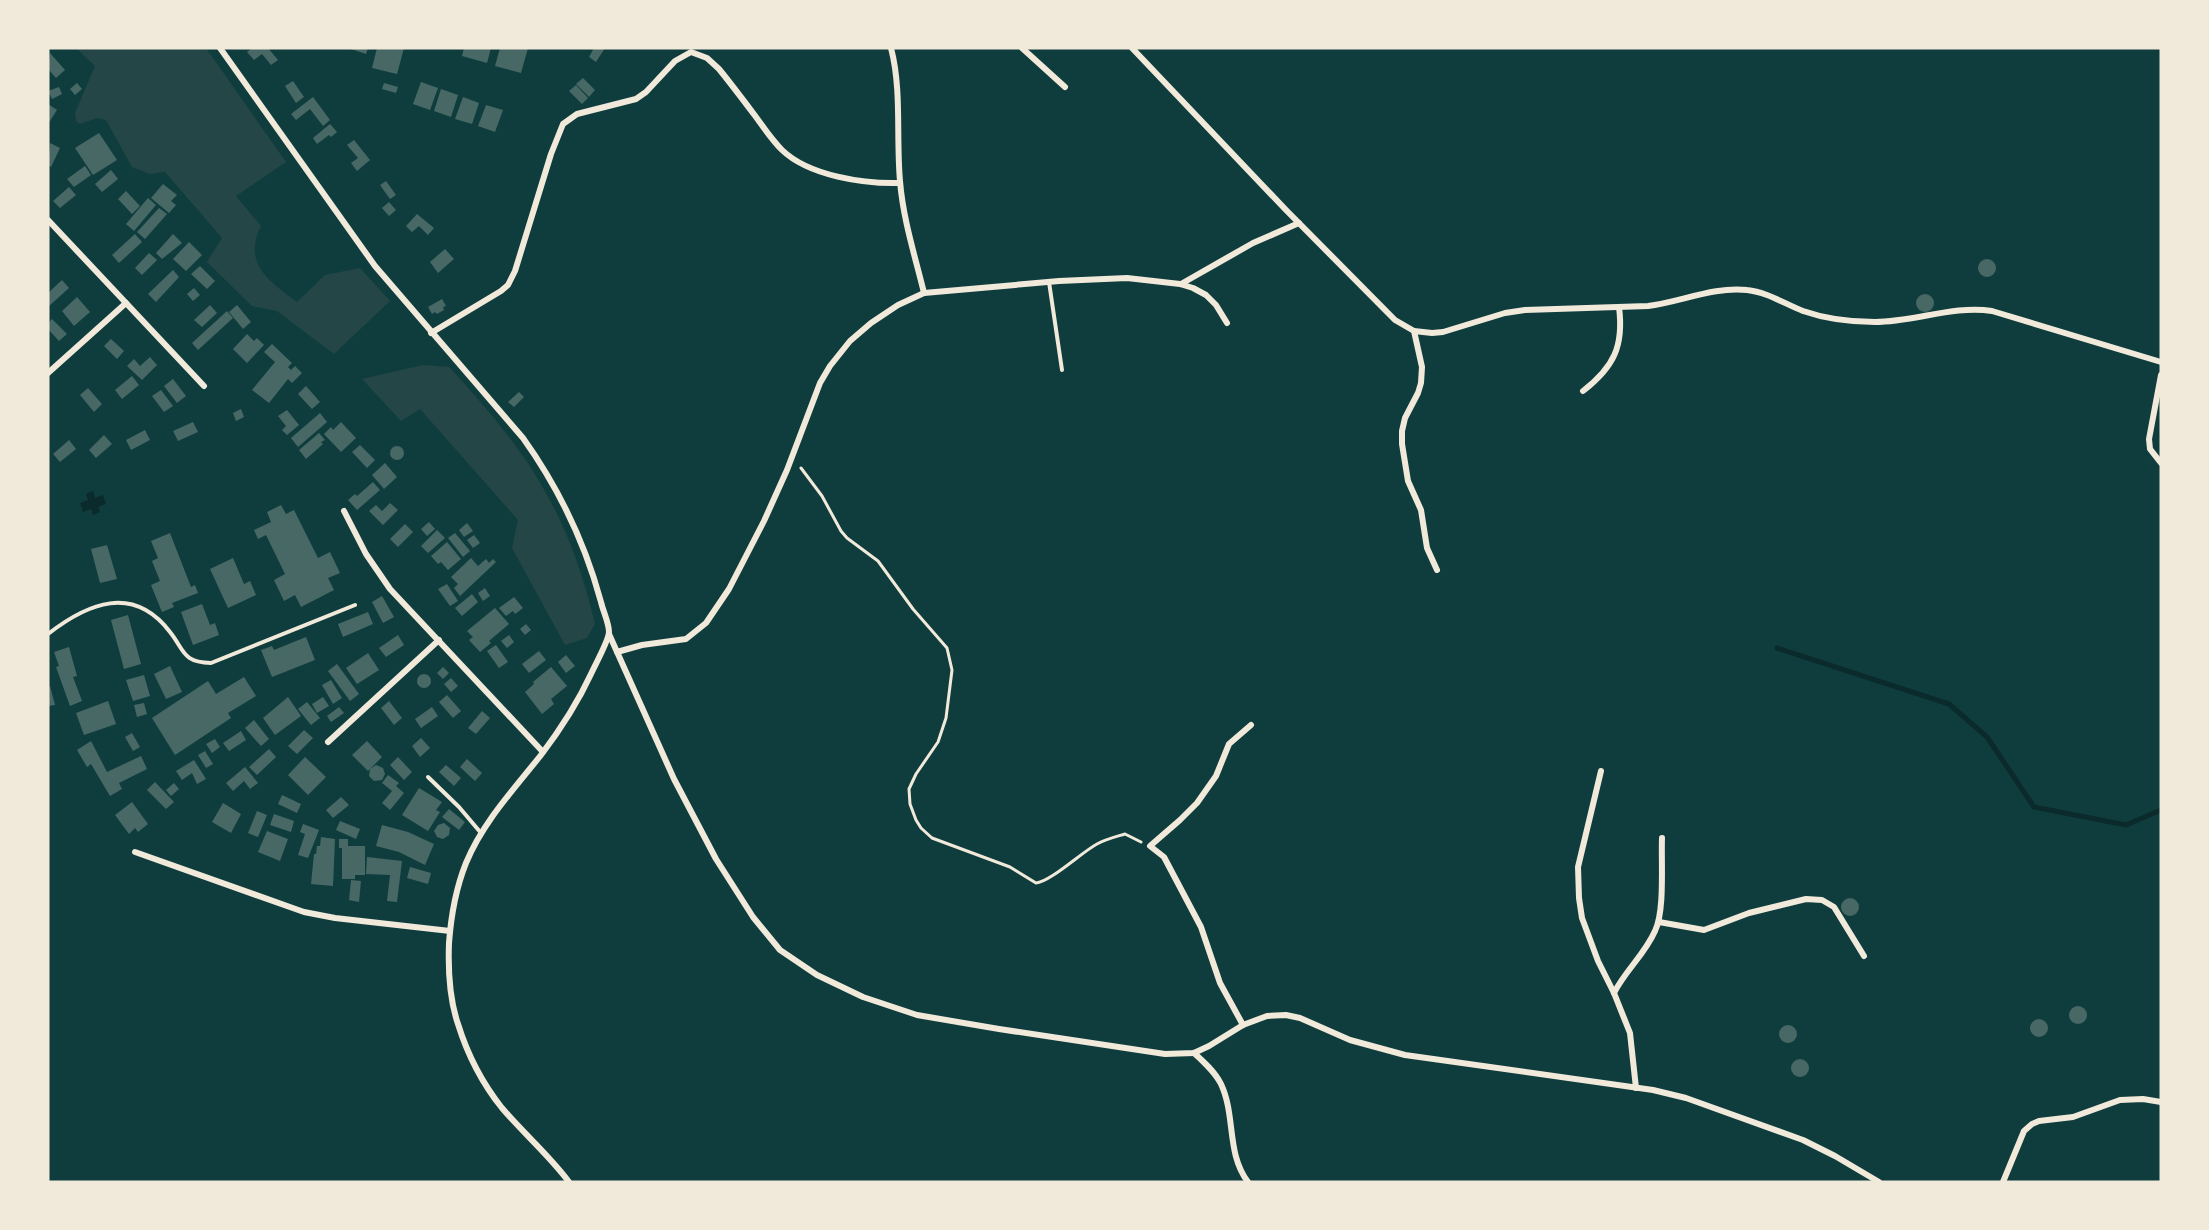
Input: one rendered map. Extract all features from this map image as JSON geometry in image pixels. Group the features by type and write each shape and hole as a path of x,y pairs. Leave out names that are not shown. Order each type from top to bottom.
{"street":[{"path":"220,48 375,266 523,438 543,466 584,552 609,634 674,779 716,859 753,917 780,950 817,975 863,997 917,1015 1147,1052 1182,1054 1194,1053 1244,1025 1267,1016 1286,1015 1300,1018 1350,1040 1405,1055 1636,1088 1686,1098 1803,1140 1879,1182"},
{"path":"891,48 895,73 900,183 904,215 924,293"},
{"path":"1022,48 1065,87"},
{"path":"1132,48 1395,320 1414,331 1443,332 1524,310 1668,303 1729,290 1748,290 1818,316 1858,321 1904,320 1968,308 1979,309 2161,362"},
{"path":"431,333 508,285 516,271 551,154 563,124 577,114 636,99 646,92 675,61 692,52 707,58 719,69 782,151 822,172 850,179 900,183"},
{"path":"48,220 204,386"},
{"path":"1180,284 1253,243 1299,223"},
{"path":"617,652 642,645 686,639 706,623 729,589 764,521 792,458 820,383 840,353 871,323 898,305 924,293 1127,278 1180,284 1206,295 1216,305 1227,323"},
{"path":"48,373 126,303"},
{"path":"1583,391 1605,372 1612,358 1622,329 1620,307"},
{"path":"1414,331 1422,367 1421,383 1405,418 1402,444 1408,481 1420,510 1427,548 1437,570"},
{"path":"2161,375 2149,439 2150,449 2161,463"},
{"path":"344,511 366,554 390,589 543,752"},
{"path":"569,1182 559,1168 502,1108 489,1090 473,1060 457,1023 450,986 450,931 455,898 482,833 543,752 580,697 609,634"},
{"path":"328,742 439,640"},
{"path":"1244,1025 1220,983 1201,927 1164,857 1149,846 1197,803 1216,776 1229,744 1251,725"},
{"path":"1600,771 1590,822 1579,860 1577,880 1582,918 1630,1033 1636,1088"},
{"path":"1614,993 1620,980 1650,940 1659,922 1662,838"},
{"path":"135,852 304,912 335,918 450,931"},
{"path":"1659,922 1704,930 1749,913 1806,899 1822,900 1834,907 1864,956"},
{"path":"1194,1053 1212,1070 1221,1085 1236,1163 1248,1182"},
{"path":"2003,1182 2021,1137 2032,1124 2073,1117 2120,1100 2143,1099 2161,1102"}],"lane":[{"path":"1049,282 1062,370"},
{"path":"48,634 80,612 100,604 115,602 130,604 144,608 153,614 170,632 182,653 195,662 211,663 355,605"},
{"path":"428,777 482,833"}],"path":[{"path":"792,458 815,485 841,531 878,561 912,609 947,648 952,670 946,718 938,742 916,774 909,789 912,811 921,828 939,841 1010,867 1036,883 1044,881 1084,852 1108,839 1125,834 1149,846"}],"shaded area":[{"path":"76,48 206,48 286,162 236,196 261,226 256,239 255,251 262,271 277,287 297,302 325,275 360,268 390,301 334,354 277,311 252,306 207,262 222,238 165,172 150,174 132,167 106,120 97,118 80,124 76,121 75,113 95,66"},
{"path":"423,365 449,367 501,426 541,485 558,515 584,584 595,624 587,638 565,645 512,548 518,520 420,409 401,421 362,379"},
{"path":"93,491 95,498 103,495 106,504 98,507 100,512 93,515 91,509 83,512 80,503 88,500 86,494"}],"building":[{"path":"252,48 268,48 278,60 271,65 262,54 254,60 247,52"},
{"path":"348,48 368,48 366,54"},
{"path":"377,48 404,48 397,74 372,68"},
{"path":"464,48 491,48 487,63 462,56"},
{"path":"500,48 528,48 521,73 495,66"},
{"path":"594,48 605,48 596,62 589,57"},
{"path":"50,53 65,70 56,78 48,69"},
{"path":"583,78 595,90 589,97 576,84"},
{"path":"293,81 304,97 296,103 285,86"},
{"path":"421,82 438,88 430,110 413,104"},
{"path":"77,83 82,89 75,95 70,89"},
{"path":"384,83 398,87 396,93 382,89"},
{"path":"576,85 588,98 582,104 569,91"},
{"path":"59,87 62,94 52,99 48,91"},
{"path":"441,89 458,95 451,117 434,111"},
{"path":"313,97 330,120 323,126 310,109 296,120 291,114"},
{"path":"463,97 479,103 472,124 455,119"},
{"path":"48,104 57,110 48,124"},
{"path":"486,105 503,110 495,132 478,126"},
{"path":"330,124 337,132 317,144 313,138"},
{"path":"99,133 117,160 93,175 75,148"},
{"path":"354,140 370,160 357,171 351,163 358,158 347,145"},
{"path":"50,143 60,148 51,167 48,165"},
{"path":"85,166 91,175 74,187 67,179"},
{"path":"111,170 118,179 102,192 95,184"},
{"path":"386,181 396,195 390,199 380,185"},
{"path":"163,184 177,195 171,201 176,205 169,213 151,198"},
{"path":"69,187 76,195 60,208 53,201"},
{"path":"126,191 140,206 132,214 118,199"},
{"path":"148,198 156,205 134,231 126,224"},
{"path":"389,202 396,210 389,216 382,208"},
{"path":"159,208 167,214 145,239 137,232"},
{"path":"417,214 434,228 428,235 419,226 412,232 406,226"},
{"path":"135,234 142,242 119,263 112,255"},
{"path":"173,234 182,243 162,259 156,253"},
{"path":"189,242 202,255 186,271 173,259"},
{"path":"445,249 454,259 438,273 430,262"},
{"path":"149,253 157,260 142,275 135,268"},
{"path":"1987,259 1993,262 1996,268 1993,274 1987,277 1981,274 1978,268 1981,262"},
{"path":"200,266 215,281 207,289 191,274"},
{"path":"173,270 179,277 156,302 148,294"},
{"path":"62,280 69,288 48,307 48,293"},
{"path":"194,288 200,295 193,301 187,294"},
{"path":"1925,294 1931,297 1934,303 1931,309 1925,312 1919,309 1916,303 1919,297"},
{"path":"77,297 90,312 74,326 62,311"},
{"path":"442,299 446,306 443,307 444,310 432,314 428,307"},
{"path":"210,305 217,313 202,327 194,320"},
{"path":"237,305 251,322 243,329 229,312"},
{"path":"227,311 233,318 198,350 192,343"},
{"path":"52,319 67,334 59,341 48,329 48,323"},
{"path":"247,334 254,341 257,338 264,345 247,363 233,349"},
{"path":"111,339 124,351 117,359 104,346"},
{"path":"272,344 292,363 288,367 291,370 295,366 302,373 292,383 288,379 269,403 252,390 275,362 264,352"},
{"path":"150,357 157,365 142,380 127,366 134,359 140,366"},
{"path":"132,376 139,385 122,399 115,390"},
{"path":"173,379 186,396 177,403 164,386"},
{"path":"306,386 320,402 312,409 298,394"},
{"path":"88,388 102,404 94,412 80,395"},
{"path":"161,390 173,406 164,412 152,396"},
{"path":"519,392 524,397 514,407 508,402"},
{"path":"241,409 244,417 236,421 233,413"},
{"path":"287,410 299,425 287,435 282,430 286,426 278,416"},
{"path":"320,413 327,422 298,447 291,438"},
{"path":"193,422 198,432 178,441 173,431"},
{"path":"341,422 356,438 341,452 324,434 331,427 333,430"},
{"path":"145,430 150,440 131,450 126,440"},
{"path":"319,433 325,440 321,442 323,444 306,459 299,450"},
{"path":"104,435 112,444 96,458 89,450"},
{"path":"69,440 76,449 60,462 53,454"},
{"path":"360,445 375,460 367,468 352,452"},
{"path":"397,446 402,448 404,453 402,458 397,460 392,458 390,453 392,448"},
{"path":"385,463 397,477 384,489 372,475"},
{"path":"373,482 380,490 357,510 348,500 355,494 357,496"},
{"path":"390,503 398,510 383,525 369,511 376,505 382,511"},
{"path":"281,505 286,514 294,510 318,558 330,552 340,573 328,578 334,590 301,607 295,595 284,601 274,580 285,574 266,535 258,539 254,530 271,522 267,512"},
{"path":"429,522 435,529 427,536 421,529"},
{"path":"467,523 473,531 464,537 459,530"},
{"path":"405,524 413,532 398,547 390,539"},
{"path":"437,530 445,538 428,553 421,546"},
{"path":"170,533 191,587 195,585 198,593 172,603 174,607 162,612 151,585 160,581 152,561 158,558 151,541"},
{"path":"455,533 470,551 463,557 448,538"},
{"path":"474,535 480,543 473,548 467,540"},
{"path":"447,542 461,559 448,570 431,556"},
{"path":"107,545 117,579 100,583 91,549"},
{"path":"233,558 244,584 250,581 256,595 228,608 210,569"},
{"path":"471,558 478,566 486,559 489,563 493,559 496,562 460,596 454,588 458,584 451,577"},
{"path":"447,584 458,601 450,606 438,589"},
{"path":"485,588 490,596 483,601 478,593"},
{"path":"472,594 478,602 462,616 455,608"},
{"path":"382,596 394,617 383,623 372,602"},
{"path":"514,597 523,608 515,614 513,611 506,616 499,608"},
{"path":"202,604 210,625 215,623 219,635 193,645 181,612"},
{"path":"495,608 509,624 480,652 469,640 473,637 467,631"},
{"path":"368,612 373,624 343,637 338,624"},
{"path":"128,615 141,664 124,669 111,620"},
{"path":"526,624 531,630 525,635 520,629"},
{"path":"398,635 404,645 386,657 379,648"},
{"path":"509,635 514,642 507,648 501,641"},
{"path":"306,637 315,660 272,677 261,650 272,646 274,650"},
{"path":"496,645 508,662 499,668 487,651"},
{"path":"69,647 77,676 73,677 82,701 70,706 56,667 59,666 54,652"},
{"path":"539,651 546,660 529,673 522,664"},
{"path":"368,653 379,670 357,684 346,668"},
{"path":"566,655 575,666 566,673 558,662"},
{"path":"337,664 359,694 350,701 328,671"},
{"path":"170,666 182,692 166,699 154,674"},
{"path":"443,667 449,673 443,679 437,673"},
{"path":"551,667 567,686 551,699 554,704 542,714 525,692"},
{"path":"424,674 429,676 431,681 429,686 424,688 419,686 417,681 419,676"},
{"path":"144,675 150,696 133,701 126,680"},
{"path":"244,677 256,696 228,713 231,718 175,755 152,718 208,681 216,694"},
{"path":"451,678 458,686 451,692 444,684"},
{"path":"331,680 342,698 333,704 322,685"},
{"path":"50,686 55,705 48,706 48,687"},
{"path":"447,695 461,711 453,718 439,702"},
{"path":"288,697 301,716 275,735 263,718"},
{"path":"323,697 329,706 317,713 312,704"},
{"path":"108,701 116,724 84,735 76,713"},
{"path":"389,701 402,718 394,725 381,708"},
{"path":"307,702 320,718 311,725 298,709"},
{"path":"144,703 147,714 137,717 134,705"},
{"path":"339,707 344,713 331,722 327,716"},
{"path":"432,707 438,716 421,728 415,719"},
{"path":"482,711 490,718 476,734 468,728"},
{"path":"254,720 269,739 261,746 245,728"},
{"path":"304,730 313,738 297,754 288,746"},
{"path":"241,731 246,740 229,751 223,743"},
{"path":"132,733 140,747 133,751 125,737"},
{"path":"421,738 430,748 420,757 412,746"},
{"path":"215,739 220,747 212,753 206,744"},
{"path":"91,741 107,772 141,756 147,769 119,783 122,789 110,796 91,764 87,767 77,750"},
{"path":"367,741 382,757 368,771 352,755"},
{"path":"269,749 276,757 257,775 249,767"},
{"path":"205,751 213,764 206,768 198,755"},
{"path":"305,757 326,777 308,795 288,775"},
{"path":"398,757 412,772 404,780 390,765"},
{"path":"467,759 482,773 475,781 460,767"},
{"path":"194,760 206,779 197,784 192,773 182,780 176,771"},
{"path":"376,765 383,768 385,774 382,780 374,781 369,776 370,769"},
{"path":"446,765 461,778 454,786 439,772"},
{"path":"245,767 258,783 250,789 244,781 233,791 226,783"},
{"path":"388,775 399,783 396,786 404,793 390,810 382,803 392,791 382,783"},
{"path":"155,782 174,802 166,809 147,790"},
{"path":"174,783 179,789 171,796 166,790"},
{"path":"419,788 442,802 436,810 440,812 428,831 402,815"},
{"path":"282,795 301,804 297,813 278,804"},
{"path":"341,797 349,805 333,818 326,810"},
{"path":"132,802 148,824 138,832 135,828 129,834 115,815"},
{"path":"223,803 241,814 231,833 212,822"},
{"path":"449,809 465,822 459,830 442,817"},
{"path":"257,811 267,815 258,837 248,833"},
{"path":"274,814 294,821 291,832 270,825"},
{"path":"340,821 360,829 356,839 336,830"},
{"path":"444,823 450,828 449,835 443,839 437,837 434,831 438,825"},
{"path":"303,824 319,830 308,858 298,855 305,834 300,832"},
{"path":"382,825 408,832 434,844 425,865 399,852 376,846"},
{"path":"267,831 288,839 280,861 258,852"},
{"path":"321,837 335,839 333,886 311,884 314,854 316,854 317,846 320,846"},
{"path":"339,839 348,839 348,846 365,846 365,875 355,875 355,879 342,879 342,848 339,848"},
{"path":"367,857 402,861 397,902 387,901 390,875 366,874"},
{"path":"410,867 431,873 428,884 407,878"},
{"path":"351,880 361,881 359,902 349,900"},
{"path":"1850,898 1856,901 1859,907 1856,913 1850,916 1844,913 1841,907 1844,901"},
{"path":"2078,1006 2084,1009 2087,1015 2084,1021 2078,1024 2072,1021 2069,1015 2072,1009"},
{"path":"2039,1019 2045,1022 2048,1028 2045,1034 2039,1037 2033,1034 2030,1028 2033,1022"},
{"path":"1788,1025 1794,1028 1797,1034 1794,1040 1788,1043 1782,1040 1779,1034 1782,1028"},
{"path":"1800,1059 1806,1062 1809,1068 1806,1074 1800,1077 1794,1074 1791,1068 1794,1062"}],"waterway":[{"path":"1777,648 1949,704 1987,737 2034,807 2126,825 2161,810"}]}
